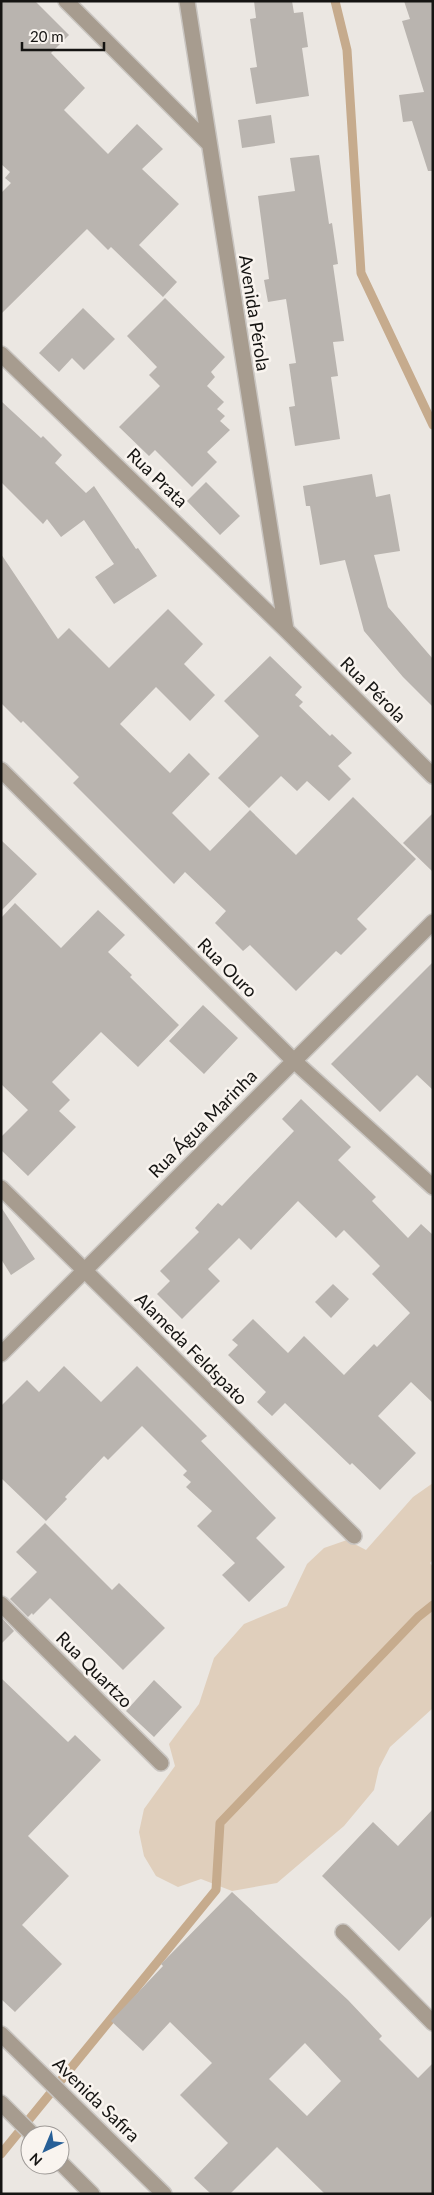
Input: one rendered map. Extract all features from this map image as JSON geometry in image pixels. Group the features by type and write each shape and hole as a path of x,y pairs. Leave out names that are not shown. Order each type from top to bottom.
{"street":[{"path":"66,1 208,143"},
{"name":"Avenida Pérola","path":"187,1 286,630"},
{"name":"Rua Prata","path":"1,354 286,630"},
{"name":"Rua Pérola","path":"286,630 433,776"},
{"name":"Rua Ouro","path":"1,770 293,1060 433,1187"},
{"name":"Rua Água Marinha","path":"1,1354 433,922"},
{"name":"Alameda Feldspato","path":"1,1188 354,1536"},
{"name":"Rua Quartzo","path":"1,1604 161,1763"},
{"path":"343,1932 433,2023"},
{"name":"Avenida Safira","path":"1,2034 164,2194"},
{"path":"1,2103 23,2125"},
{"path":"70,2172 92,2194"}],"shaded area":[{"path":"433,1483 433,1560 430,1563 433,1567 433,1708 390,1747 379,1768 374,1790 344,1826 277,1883 232,1891 201,1879 178,1887 156,1876 144,1856 139,1832 144,1809 175,1766 169,1744 199,1704 214,1658 244,1624 287,1606 307,1564 324,1548 347,1540 366,1550 413,1497"}],"building":[{"path":"1,1 35,1 69,35 51,53 85,88 64,110 108,154 137,124 163,149 142,169 179,204 139,245 177,282 163,297 111,247 108,250 87,229 1,314 1,193 11,183 5,178 10,172 1,164"},
{"path":"254,1 292,1 294,13 303,12 308,47 302,48 309,96 256,104 250,68 257,67 250,19 256,18"},
{"path":"404,1 433,1 433,171 428,171 412,121 403,122 399,95 424,92 402,21 410,19"},
{"path":"271,115 275,143 242,148 238,120"},
{"path":"319,155 329,224 332,223 338,264 333,265 344,341 333,342 338,376 331,377 340,439 295,446 289,407 295,406 289,364 296,363 286,299 268,302 264,280 269,279 258,196 295,191 290,158"},
{"path":"165,298 225,357 211,372 215,377 207,386 224,402 217,409 225,416 220,421 230,430 207,452 217,462 192,487 155,450 149,456 119,427 160,386 149,375 157,367 127,336"},
{"path":"83,308 115,339 84,370 72,358 59,372 39,353"},
{"path":"1,401 41,438 43,436 62,455 55,463 86,493 94,486 136,549 138,548 157,576 114,604 95,577 114,564 84,520 61,537 47,519 43,524 1,482"},
{"path":"372,474 376,497 390,494 400,551 374,555 388,607 433,659 433,707 403,677 364,631 345,560 320,565 310,506 306,506 303,486"},
{"path":"206,482 240,516 220,535 187,501"},
{"path":"1,554 58,639 69,628 109,668 168,609 203,644 184,664 215,695 190,721 156,687 120,724 170,773 189,753 210,774 172,813 210,851 250,810 296,855 353,797 416,859 357,919 367,929 341,955 336,951 296,991 250,945 243,951 215,923 226,911 185,872 174,884 73,783 79,777 23,721 21,723 1,703"},
{"path":"270,656 302,687 295,695 303,702 299,706 330,736 332,734 352,753 338,766 351,779 329,801 307,781 297,791 281,776 249,808 218,778 259,736 224,701"},
{"path":"433,813 433,872 403,843"},
{"path":"1,840 37,874 1,911"},
{"path":"15,903 61,948 98,910 125,935 108,952 132,975 130,977 179,1025 138,1067 101,1032 52,1082 70,1100 59,1111 76,1127 28,1176 1,1150 1,1137 28,1110 1,1084 1,918"},
{"path":"433,962 433,1090 417,1075 380,1112 331,1064"},
{"path":"203,1005 238,1038 204,1074 169,1041"},
{"path":"301,1099 351,1147 338,1160 376,1197 372,1201 408,1238 421,1224 433,1235 433,1403 411,1382 378,1416 416,1453 380,1490 352,1463 350,1465 285,1403 272,1416 257,1402 266,1392 228,1355 238,1345 232,1340 253,1319 288,1353 304,1336 344,1375 374,1344 377,1347 410,1313 372,1274 380,1266 344,1230 336,1238 298,1201 251,1250 239,1238 208,1269 220,1281 182,1319 157,1294 170,1281 160,1271 199,1232 195,1228 218,1203 222,1206 294,1131 282,1119"},
{"path":"1,1207 35,1259 11,1275 1,1259"},
{"path":"333,1284 349,1299 331,1318 315,1302"},
{"path":"64,1366 101,1402 137,1366 207,1436 201,1441 276,1518 256,1538 285,1567 249,1602 222,1575 235,1563 197,1526 212,1511 186,1487 191,1482 183,1475 187,1471 142,1426 108,1460 104,1456 65,1497 67,1499 46,1521 1,1478 1,1406 27,1380 39,1392"},
{"path":"45,1523 112,1590 119,1583 165,1628 123,1670 50,1598 33,1615 32,1613 28,1617 10,1599 37,1572 16,1552"},
{"path":"1,1617 14,1631 1,1644"},
{"path":"1,1678 68,1742 75,1735 101,1760 28,1836 69,1876 22,1925 62,1964 15,2012 1,1999"},
{"path":"154,1680 182,1707 154,1737 126,1711"},
{"path":"433,1809 433,1915 399,1951 322,1876 373,1822 398,1846"},
{"path":"232,1892 348,2000 382,2036 379,2039 418,2078 433,2063 433,2194 325,2194 277,2147 230,2194 211,2194 194,2178 228,2143 180,2095 212,2063 170,2022 143,2051 111,2021 163,1966 161,1964","holes":["305,2043 341,2081 307,2116 269,2079"]}],"waterway":[{"path":"335,1 347,50 361,273 433,425"},
{"path":"1,2154 216,1890 220,1823 418,1617 433,1605"}]}
